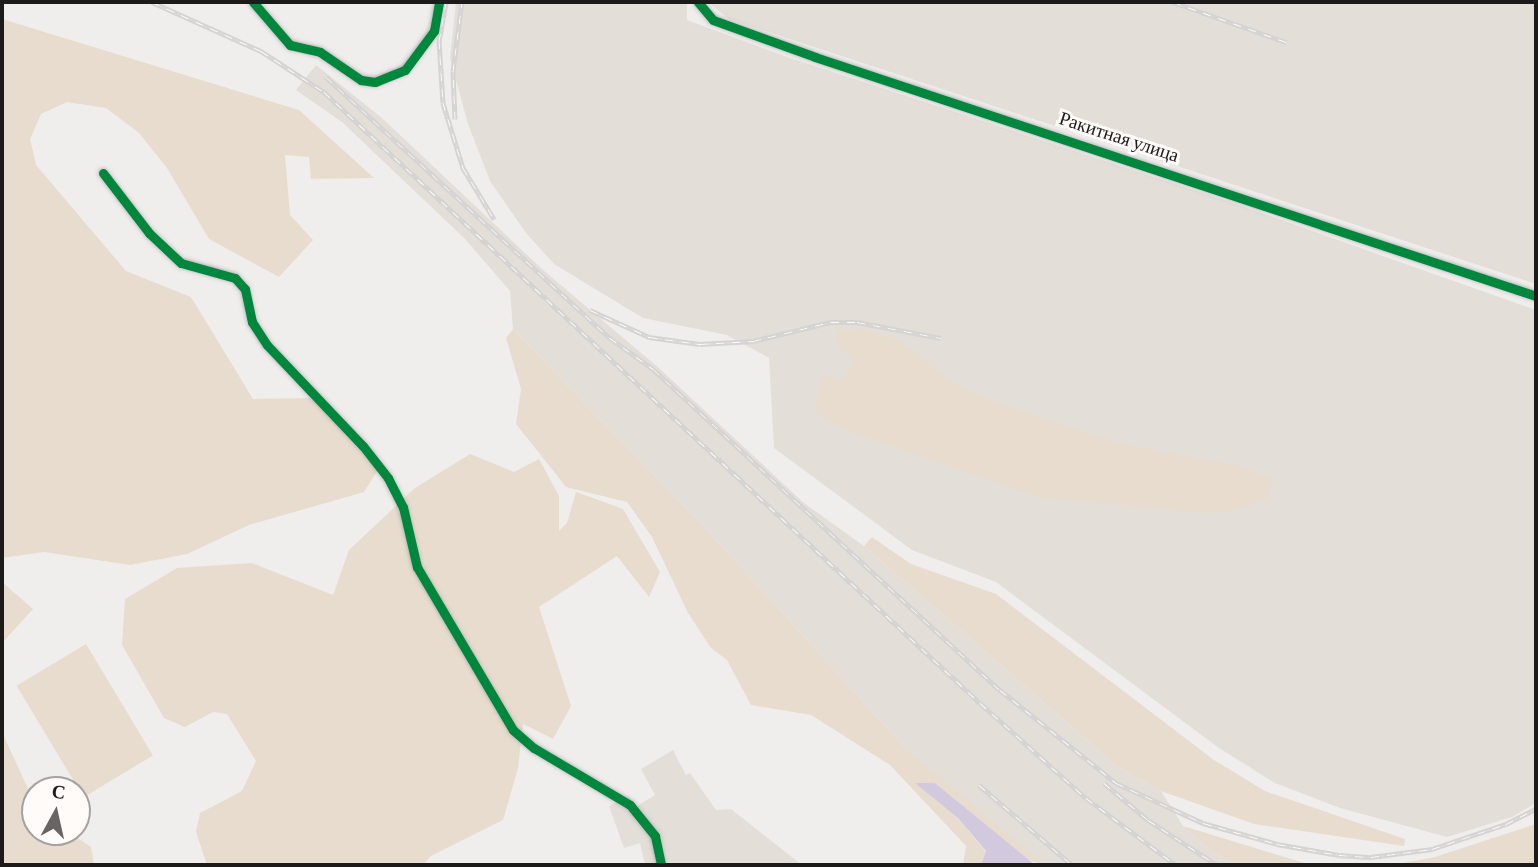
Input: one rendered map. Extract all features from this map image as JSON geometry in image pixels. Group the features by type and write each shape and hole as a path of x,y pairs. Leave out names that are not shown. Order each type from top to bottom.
{"street":[{"path":"253,2 290,45 320,52 349,74 375,82 405,70 434,31 439,2"},
{"name":"Ракитная улица","path":"698,2 713,20 816,57 1536,296"},
{"path":"103,173 149,233 181,264 235,278 245,289 252,322 267,345 363,446 388,478 402,507 417,567 513,730 534,748 630,805 655,836 662,865"}],"shaded area":[{"path":"456,2 687,2 687,20 790,58 1230,202 1536,310 1536,803 1512,817 1447,837 1340,808 1275,783 1219,748 996,582 912,550 774,448 769,358 727,335 643,318 554,264 526,233 490,181 468,124 450,58"},
{"path":"708,2 1536,2 1536,284 729,19"},
{"path":"2,19 299,110 374,178 311,179 309,157 285,155 290,215 313,240 279,277 209,239 167,168 139,133 106,108 67,102 41,114 30,139 36,165 126,271 191,297 253,399 312,398 378,470 364,492 249,525 187,554 130,565 44,552 2,558"},
{"path":"316,65 382,118 543,270 660,369 804,503 864,546 1119,768 1161,791 1183,826 1211,851 1236,865 1045,865 987,820 907,750 710,533 513,329 510,291 465,239 342,122 296,90"},
{"path":"513,329 710,533 907,750 1045,865 1028,860 935,783 917,783 958,818 986,852 981,865 963,865 966,846 890,765 811,715 751,705 727,660 711,648 688,613 652,537 627,502 566,487 516,424 521,389 506,338"},
{"path":"861,329 898,339 948,380 987,399 1121,444 1241,466 1272,479 1269,497 1234,511 1201,513 1038,497 840,428 814,411 823,374 842,380 854,361 837,344 838,330"},
{"path":"470,454 514,472 539,459 559,496 559,531 567,523 576,492 623,509 660,572 649,597 617,556 539,607 571,706 553,739 523,724 518,768 503,820 431,856 423,865 207,865 196,832 200,813 242,791 256,761 227,714 213,712 185,727 164,718 122,645 125,599 177,568 252,563 333,595 349,550 415,488"},
{"path":"872,537 911,564 996,594 1214,760 1265,791 1405,839 1404,846 1254,824 1161,791 1119,768 864,546"},
{"path":"2,582 33,609 2,643"},
{"path":"86,644 153,755 91,793 91,776 71,776 17,686"},
{"path":"2,732 22,776 21,846 90,846 94,865 2,865"},
{"path":"673,750 686,775 690,773 716,810 731,809 802,865 645,865 640,843 624,848 609,806 628,796 637,806 655,795 641,769"},
{"path":"915,783 935,783 1035,865 981,865 986,851 958,818"},
{"path":"1536,824 1534,865 1392,865 1435,857"},
{"path":"1183,826 1312,865 1236,865 1211,851"}],"railway":[{"path":"152,2 261,51 324,92 980,703 1086,798 1176,865"},
{"path":"446,2 439,41 443,103 463,168 494,219"},
{"path":"455,119 453,71 462,2"},
{"path":"1173,2 1286,42"},
{"path":"326,77 610,338 653,369 1000,690 1116,783 1203,823 1277,844 1339,855 1371,857 1432,849 1506,824 1536,809"},
{"path":"590,310 649,337 700,344 753,341 831,322 857,322 940,338"},
{"path":"1104,783 1148,820 1217,865"},
{"path":"979,785 1072,865"}],"cycle path":[{"path":"253,2 290,45 320,52 361,80 375,82 405,70 434,31 439,2"},
{"path":"698,2 713,20 815,57 1536,296"},
{"path":"103,173 149,233 181,263 235,278 245,289 252,322 267,345 363,446 388,478 403,507 417,567 513,730 534,748 630,805 655,836 661,865"}]}
